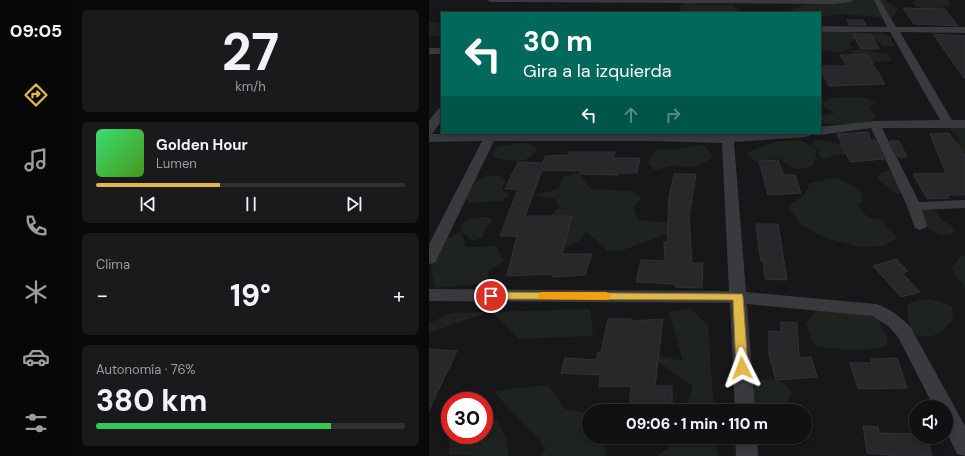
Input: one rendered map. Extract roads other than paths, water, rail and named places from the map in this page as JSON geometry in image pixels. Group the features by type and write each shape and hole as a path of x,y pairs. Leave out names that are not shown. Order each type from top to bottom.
{"street":[{"path":"491,0 516,2 675,3 834,2 850,0"},
{"path":"877,1 948,124"},
{"path":"821,29 965,30"},
{"path":"429,51 441,51"},
{"path":"429,130 441,112"},
{"path":"821,130 875,125 965,124"},
{"path":"875,125 914,206 921,225"},
{"path":"429,138 651,135 728,139 792,134"},
{"path":"429,259 490,138"},
{"path":"728,139 745,404"},
{"path":"914,206 965,204"},
{"path":"429,295 738,297 876,310 894,321 905,333 940,400"},
{"path":"953,424 965,447"},
{"path":"746,444 747,456"}]}
